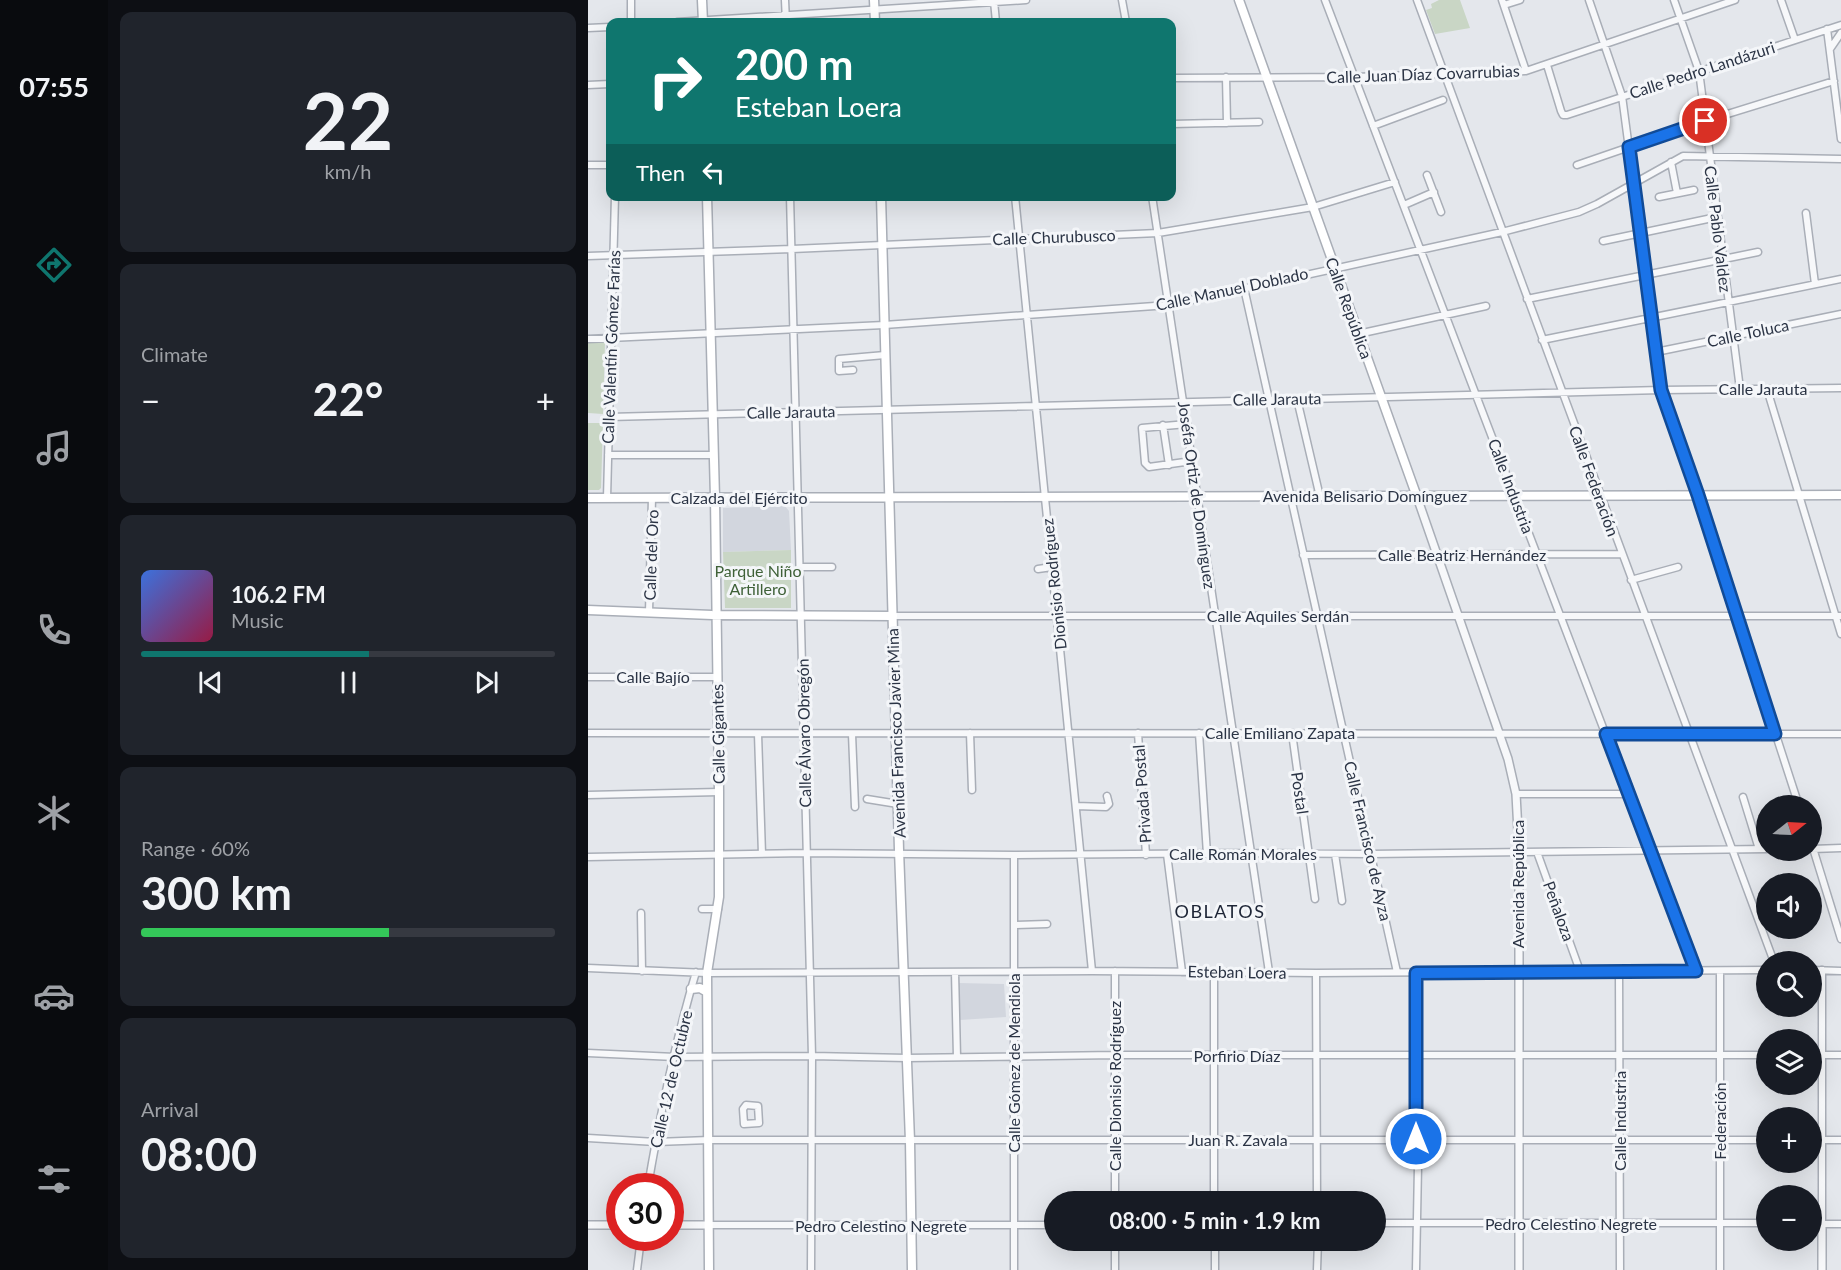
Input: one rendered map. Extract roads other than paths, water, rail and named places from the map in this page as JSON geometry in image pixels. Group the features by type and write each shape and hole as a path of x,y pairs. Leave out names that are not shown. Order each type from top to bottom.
{"main road":[{"path":"702,0 703,18"},
{"path":"874,0 875,18"},
{"name":"Calle República","path":"1239,0 1417,497"},
{"name":"Calle Gigantes","path":"707,201 719,733 718,909 707,973 709,1270"},
{"name":"Avenida Francisco Javier Mina","path":"880,201 910,1141 912,1270"},
{"name":"Avenida Belisario Domínguez","path":"890,498 1841,495"},
{"name":"Calzada del Ejército","path":"588,500 607,498 890,498"},
{"name":"Calle Aquiles Serdán","path":"588,610 716,615 893,616"},
{"path":"691,989 700,988 707,992"}],"street":[{"path":"631,0 631,18"},
{"path":"785,0 786,18"},
{"path":"796,18 875,10 1026,0"},
{"path":"1122,0 1125,18"},
{"name":"Calle Industria","path":"1325,0 1696,971"},
{"name":"Calle Federación","path":"1417,0 1770,951"},
{"path":"1520,0 1503,3 1526,71"},
{"path":"1589,0 1622,96 1661,390 1698,495 1795,795"},
{"name":"Calle Pablo Valdez","path":"1674,0 1699,71 1740,389"},
{"name":"Calle Juan Díaz Covarrubias","path":"1176,78 1354,77 1526,71 1735,0"},
{"path":"1781,0 1795,40"},
{"path":"994,2 996,18"},
{"name":"Calle Pedro Landázuri","path":"1547,65 1563,115 1841,25"},
{"path":"588,28 606,27"},
{"path":"1827,29 1841,140"},
{"path":"1830,49 1841,33"},
{"path":"1226,77 1227,123"},
{"path":"1576,165 1705,121 1834,81"},
{"path":"588,85 606,84"},
{"path":"1374,126 1443,100"},
{"path":"1176,124 1259,122"},
{"name":"Calle Manuel Doblado","path":"588,339 885,325 1169,305 1420,248 1502,232 1589,208 1683,156 1841,159"},
{"path":"1671,162 1677,193"},
{"path":"588,165 606,165"},
{"path":"1427,175 1441,212"},
{"name":"Calle Churubusco","path":"588,256 882,246 1158,233 1313,207 1395,182"},
{"path":"1659,197 1694,190"},
{"path":"1404,205 1434,192"},
{"name":"Calle Valentín Gómez Farías","path":"607,498 615,201"},
{"name":"Calle Álvaro Obregón","path":"790,201 812,1056 811,1270"},
{"name":"Dionisio Rodríguez","path":"1016,201 1092,971"},
{"name":"Joséfa Ortiz de Domínguez","path":"1153,201 1269,972"},
{"path":"1806,213 1815,284"},
{"path":"1604,241 1717,217"},
{"path":"1527,299 1758,252"},
{"path":"1542,340 1841,279"},
{"name":"Calle Francisco de Ayza","path":"1244,288 1397,972"},
{"path":"1358,334 1486,306"},
{"name":"Calle Toluca","path":"1656,352 1841,314"},
{"path":"853,370 839,371 839,359 885,355"},
{"name":"Calle Jarauta","path":"609,417 1380,396 1841,388"},
{"path":"1767,389 1838,616 1841,634"},
{"path":"1297,399 1320,497"},
{"path":"1187,423 1142,428 1146,466 1192,461"},
{"path":"1163,425 1169,465"},
{"path":"608,455 714,455"},
{"name":"Calle República","path":"1417,497 1459,616"},
{"name":"Calle del Oro","path":"649,612 652,498"},
{"name":"Calle Beatriz Hernández","path":"1303,555 1621,554"},
{"path":"800,567 832,567"},
{"path":"1038,568 1052,567"},
{"path":"1631,580 1678,567"},
{"name":"Calle Aquiles Serdán","path":"893,616 1838,616"},
{"name":"Avenida República","path":"1459,616 1500,734 1512,772 1516,795 1519,1270"},
{"name":"Calle Bajío","path":"588,677 718,677"},
{"name":"Calle Emiliano Zapata","path":"588,733 1841,734"},
{"path":"970,733 972,790"},
{"name":"Privada Postal","path":"1138,733 1146,855"},
{"path":"1199,733 1207,854"},
{"name":"Postal","path":"1292,733 1315,899"},
{"path":"758,734 762,854"},
{"path":"852,734 855,807"},
{"path":"588,795 719,792"},
{"path":"1516,795 1629,794"},
{"path":"1076,806 1106,807 1107,796"},
{"path":"1743,796 1756,839"},
{"path":"867,799 898,804"},
{"path":"1822,848 1841,848"},
{"name":"Calle Román Morales","path":"588,857 806,853 1146,855 1756,849"},
{"name":"Peñaloza","path":"1537,852 1580,971"},
{"path":"1167,854 1182,972"},
{"path":"1335,854 1341,901"},
{"name":"Calle Gómez de Mendiola","path":"1014,855 1014,1270"},
{"path":"1816,861 1841,939"},
{"path":"702,909 718,909"},
{"path":"641,913 642,971"},
{"path":"1014,925 1047,924"},
{"name":"Esteban Loera","path":"588,968 707,973 1092,971 1416,973 1756,970"},
{"path":"1822,970 1841,971"},
{"name":"Calle Dionisio Rodríguez","path":"1115,971 1115,1191"},
{"name":"Calle Industria","path":"1620,971 1620,1270"},
{"name":"Federación","path":"1720,971 1720,1270"},
{"name":"Calle 12 de Octubre","path":"650,1173 696,972"},
{"path":"955,972 957,1057"},
{"path":"1214,972 1214,1191"},
{"path":"1316,973 1317,1191"},
{"path":"1416,973 1418,1166 1416,1270"},
{"name":"Porfirio Díaz","path":"588,1053 675,1057 907,1058 1519,1054 1756,1055"},
{"path":"1822,1055 1841,1055"},
{"path":"754,1125 754,1140"},
{"name":"Juan R. Zavala","path":"588,1138 656,1142 709,1140 1756,1140"},
{"path":"1822,1140 1841,1140"},
{"name":"Pedro Celestino Negrete","path":"1386,1223 1756,1223"},
{"path":"1822,1224 1841,1224"},
{"path":"588,1225 606,1225"},
{"path":"684,1225 708,1225"},
{"name":"Pedro Celestino Negrete","path":"708,1225 1044,1225"},
{"path":"637,1270 639,1251"},
{"path":"1115,1251 1115,1270"},
{"path":"1215,1251 1215,1270"},
{"path":"1317,1270 1318,1251"},
{"path":"1822,1251 1822,1270"}],"district":[{"name":"OBLATOS","path":"1220,912"}],"park label":[{"name":"Parque Niño Artillero","path":"758,580"}]}
